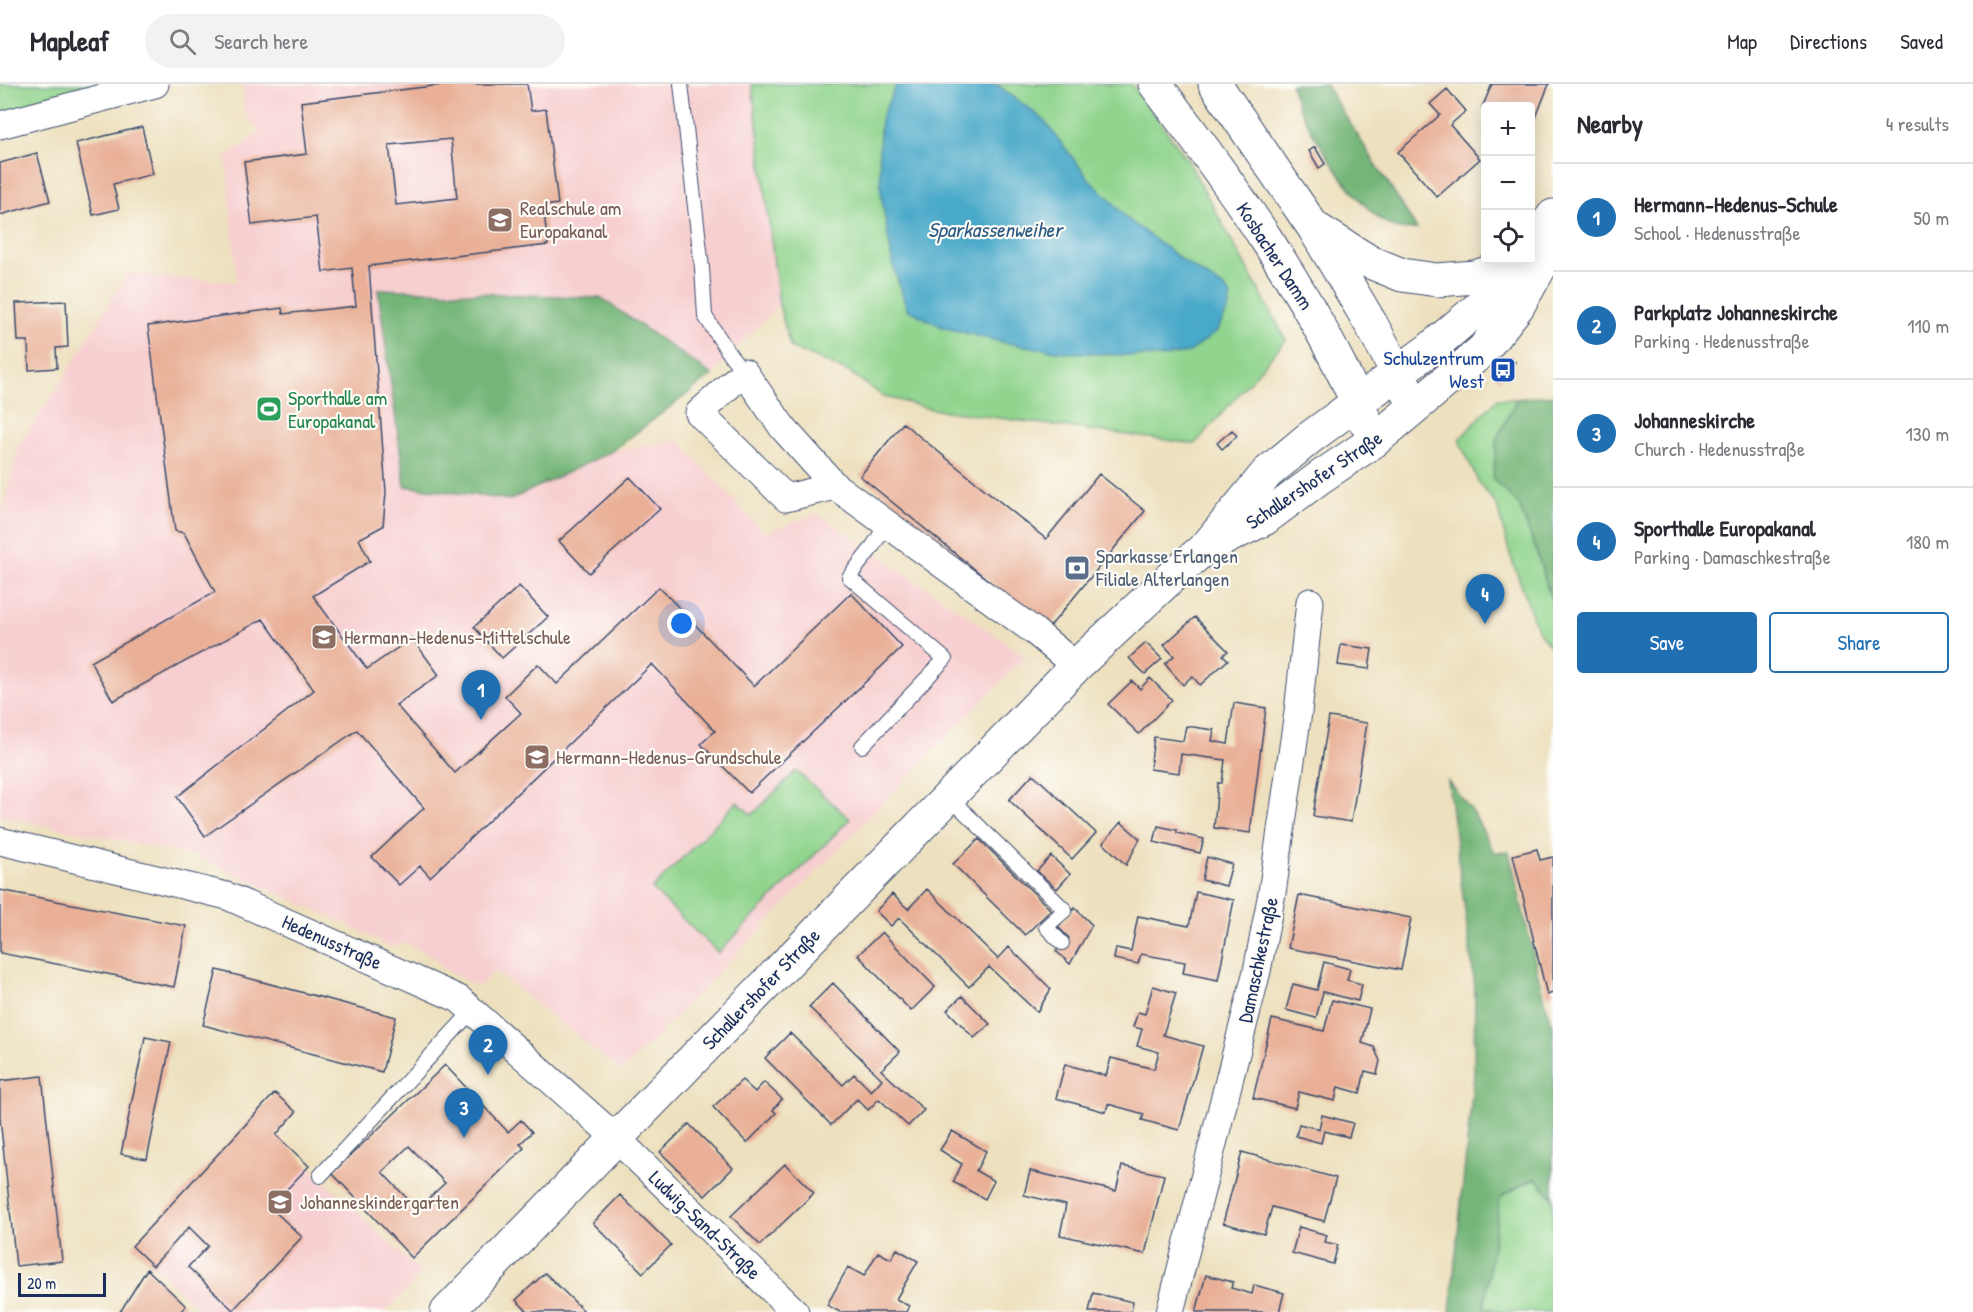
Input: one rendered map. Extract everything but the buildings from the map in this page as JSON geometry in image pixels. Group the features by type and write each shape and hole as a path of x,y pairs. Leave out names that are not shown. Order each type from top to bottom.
{"street":[{"path":"0,125 155,84"},
{"name":"Kosbacher Damm","path":"1155,84 1237,198 1294,283 1334,351 1374,441"},
{"path":"1215,84 1314,228 1417,406"},
{"name":"Schallershofer Straße","path":"1535,242 1553,216"},
{"path":"1314,228 1370,262 1402,275 1437,280 1475,277 1508,264"},
{"name":"Schallershofer Straße","path":"1207,546 1264,519 1374,441 1482,351 1498,334 1518,306 1553,244"},
{"name":"Schallershofer Straße","path":"447,1312 1076,666 1207,546 1268,472 1308,439 1398,374 1497,292 1519,264"},
{"path":"835,486 786,498 699,413 744,372 783,428 835,486 1034,631 1076,666"},
{"name":"Damaschkestraße","path":"1170,1312 1259,960 1272,893 1297,724 1310,602"},
{"name":"Hedenusstraße","path":"0,841 227,896 459,999 615,1137"},
{"name":"Ludwig-Sand-Straße","path":"615,1137 795,1312"}],"lane":[{"path":"681,84 702,268 705,316 744,372"},
{"path":"862,746 945,659 849,577 887,524"},
{"path":"948,796 1065,910 1046,927 1062,943"},
{"path":"320,1176 472,1011"}],"shaded area":[{"path":"242,84 752,84 779,304 712,375 601,298 378,289 405,486 510,500 612,451 679,440 764,533 817,513 1026,656 622,1072 495,971 478,987 442,968 434,956 405,943 390,947 342,922 195,856 0,816 0,519 19,444 67,373 127,274 237,282 226,158 260,132 244,112"},
{"name":"Johanneskindergarten","path":"276,1135 422,1273 385,1312 203,1312 153,1266"}],"green space":[{"path":"0,84 155,84 0,125"},
{"path":"752,84 1132,84 1187,159 1286,340 1195,444 931,409 883,396 849,372 790,347 779,304"},
{"path":"1291,84 1325,84 1417,229 1399,229 1385,223 1357,197 1331,162 1310,127 1299,107"},
{"path":"378,289 601,298 712,375 612,451 510,500 405,486"},
{"path":"1553,395 1553,605 1519,505 1493,479 1497,438 1517,399"},
{"path":"1497,399 1517,399 1497,438 1493,479 1519,505 1537,553 1553,605 1553,651 1537,629 1510,554 1497,506 1478,481 1459,440"},
{"path":"796,771 850,819 718,953 652,889 737,802 752,815"},
{"path":"1448,781 1474,814 1494,852 1509,852 1544,1000 1553,1025 1553,1198 1535,1178 1500,1197 1484,1307 1500,1312 1450,1312 1474,1074 1475,988"},
{"path":"1535,1178 1553,1198 1553,1312 1500,1312 1484,1307 1500,1196"}],"water":[{"name":"Sparkassenweiher","path":"897,84 996,84 1043,119 1092,183 1126,218 1223,287 1231,296 1228,310 1216,332 1188,353 1160,357 1064,352 1006,343 942,327 907,309 893,265 881,195 879,149 881,118"}],"place":[{"name":"Realschule am Europakanal","path":"500,220"},
{"name":"Schulzentrum West","path":"1503,370"},
{"name":"Sporthalle am Europakanal","path":"269,409"},
{"name":"Sparkasse Erlangen Filiale Alterlangen","path":"1077,568"},
{"name":"Sporthalle Europakanal","path":"1485,624"},
{"name":"Hermann-Hedenus-Mittelschule","path":"324,637"},
{"name":"Hermann-Hedenus-Schule","path":"481,720"},
{"name":"Hermann-Hedenus-Grundschule","path":"537,757"},
{"name":"Parkplatz Johanneskirche","path":"488,1075"},
{"name":"Johanneskirche","path":"464,1138"},
{"name":"Johanneskindergarten","path":"280,1202"}]}
